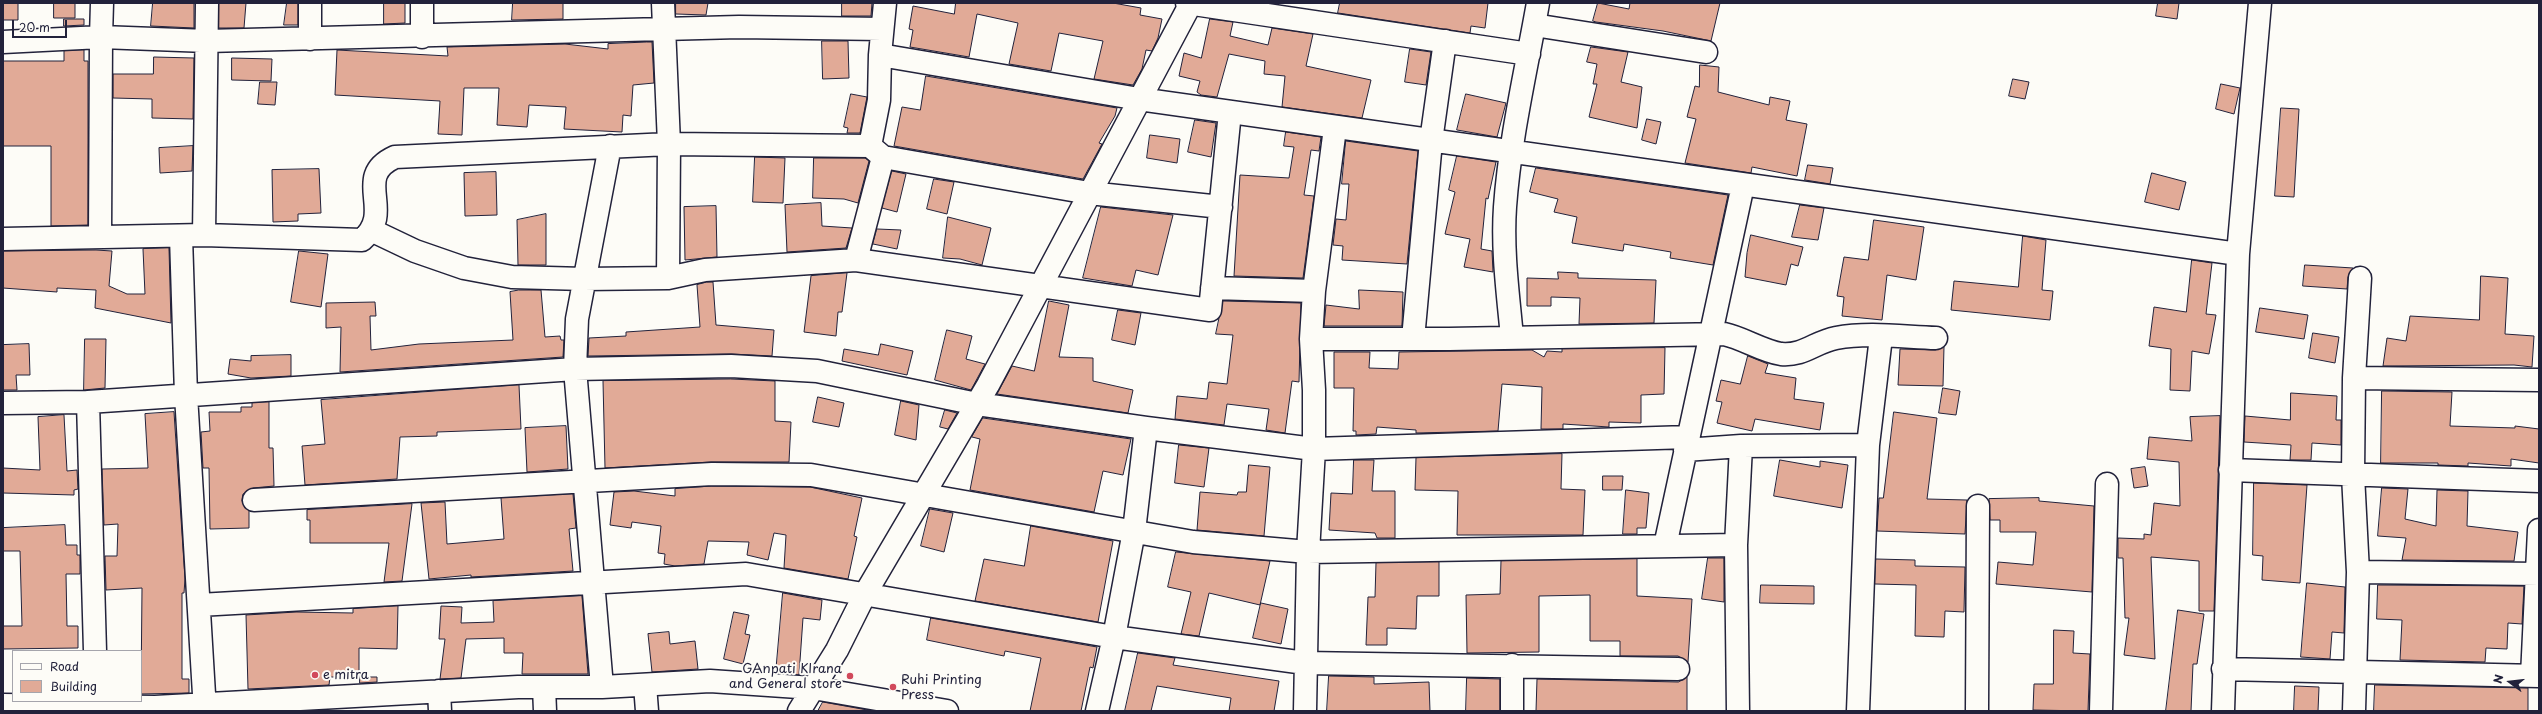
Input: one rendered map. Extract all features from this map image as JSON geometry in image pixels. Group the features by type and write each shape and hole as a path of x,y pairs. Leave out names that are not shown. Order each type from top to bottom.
{"street":[{"path":"100,237 102,3"},
{"path":"204,235 207,3"},
{"path":"310,3 310,39"},
{"path":"422,3 422,37"},
{"path":"663,3 669,144 668,278"},
{"path":"856,260 877,151 880,55 885,3"},
{"path":"799,711 837,650 865,594 976,404 1140,99 1189,3 1277,9 1445,41 1529,54"},
{"path":"1512,338 1504,248 1505,208 1510,152 1538,3"},
{"path":"2223,711 2223,669 2238,254 2260,3"},
{"path":"1534,25 1706,52"},
{"path":"3,42 101,37 207,42 739,27 882,29"},
{"path":"1413,339 1431,141 1445,41"},
{"path":"880,55 1140,99 1335,128 2238,254"},
{"path":"373,230 415,251 464,268 512,277 584,279 668,278 705,270 856,260 1210,310 1230,112"},
{"path":"1305,711 1308,552 1314,449 1314,390 1311,339 1314,291 1335,128"},
{"path":"3,239 204,235 362,240 373,230 376,213 374,178 382,163 395,157 669,144 877,151 1089,193 1220,207"},
{"path":"602,687 575,369 577,319 610,146"},
{"path":"1665,546 1743,185"},
{"path":"181,236 186,395 205,707"},
{"path":"2354,711 2358,572 2353,475 2354,378 2360,278"},
{"path":"1212,288 1314,291"},
{"path":"1311,339 1512,338 1710,333 1743,338 1761,348 1781,354 1802,353 1835,338 1936,338"},
{"path":"1858,711 1868,444 1881,337"},
{"path":"3,403 88,402 575,369 731,366 817,371 976,404 1146,428 1314,449 1687,443 1741,446 1868,444"},
{"path":"2354,378 2539,380"},
{"path":"88,402 95,650"},
{"path":"1097,711 1114,637 1134,531 1146,428"},
{"path":"1738,711 1736,545 1741,446"},
{"path":"2230,470 2539,481"},
{"path":"254,500 712,474 811,475 1193,542 1308,552 1736,545"},
{"path":"2101,711 2107,484"},
{"path":"1978,506 1978,711"},
{"path":"2223,669 2356,674 2536,676 2539,530"},
{"path":"2358,572 2539,574"},
{"path":"199,605 284,609 593,584 746,574 1114,637 1305,663 1512,665 1678,669"},
{"path":"1512,665 1512,711"},
{"path":"3,705 205,707 440,701 544,687 602,687 710,681 813,688 947,711"},
{"path":"645,685 646,711"},
{"path":"544,687 545,711"}],"building":[{"path":"3,3 18,3 18,20 3,20"},
{"path":"54,3 75,3 75,18 54,18"},
{"path":"153,3 194,3 194,28 151,26"},
{"path":"219,3 246,3 244,28 219,28"},
{"path":"287,3 298,3 298,25 284,25"},
{"path":"384,3 405,3 405,23 384,24"},
{"path":"513,3 563,3 563,19 512,20"},
{"path":"676,3 708,3 706,15 676,14"},
{"path":"842,3 872,3 871,16 842,16"},
{"path":"956,3 1113,3 1141,8 1140,15 1162,19 1158,38 1152,51 1146,50 1142,69 1133,85 1094,79 1103,41 1059,33 1051,71 1009,64 1018,23 977,14 969,57 910,47 913,30 909,29 913,6 954,14"},
{"path":"1340,3 1488,3 1485,28 1471,26 1470,33 1338,13"},
{"path":"1598,3 1629,9 1630,3 1720,3 1711,41 1663,31 1593,21"},
{"path":"2158,3 2179,3 2177,19 2156,16"},
{"path":"64,19 84,19 84,25 64,26"},
{"path":"1210,19 1233,22 1230,36 1268,45 1272,28 1313,34 1306,66 1371,80 1362,118 1282,107 1285,76 1264,74 1265,61 1229,54 1217,97 1201,95 1197,92 1200,81 1179,76 1184,53 1201,58"},
{"path":"822,41 848,41 849,78 823,79"},
{"path":"652,42 654,83 633,85 631,116 623,115 622,132 564,129 566,107 529,105 527,127 497,125 499,88 464,88 462,135 438,134 440,101 335,95 337,50 448,56 447,47 565,44 608,49 608,44"},
{"path":"1591,47 1628,52 1621,82 1642,87 1637,128 1589,117 1597,84 1593,84 1597,64 1587,62"},
{"path":"1410,49 1431,52 1426,85 1405,82"},
{"path":"84,50 84,61 88,61 88,225 51,226 51,146 3,146 3,61 64,61 64,51"},
{"path":"154,57 194,58 193,119 152,118 152,99 113,98 113,74 153,74"},
{"path":"232,58 272,59 271,81 232,80"},
{"path":"1700,65 1719,67 1718,92 1769,105 1770,97 1790,101 1786,120 1807,124 1797,176 1752,167 1751,173 1685,163 1696,119 1687,117 1695,86 1699,87"},
{"path":"926,76 1117,108 1115,116 1099,143 1102,144 1083,179 894,146 902,107 920,110"},
{"path":"2013,79 2029,82 2025,99 2009,96"},
{"path":"260,82 277,82 275,105 258,104"},
{"path":"2221,84 2240,88 2234,114 2216,109"},
{"path":"851,94 867,97 860,133 847,133 848,128 844,127"},
{"path":"1466,94 1506,103 1497,137 1457,130"},
{"path":"2281,108 2299,109 2294,197 2275,196"},
{"path":"1647,119 1661,122 1656,144 1642,140"},
{"path":"1195,120 1216,123 1211,157 1188,152"},
{"path":"1286,132 1321,137 1319,151 1311,150 1304,195 1314,196 1303,278 1234,276 1240,175 1289,178 1294,147 1284,146"},
{"path":"1150,135 1180,139 1177,163 1147,158"},
{"path":"1346,141 1418,151 1407,264 1342,260 1343,246 1333,245 1336,219 1346,220 1349,184 1342,184"},
{"path":"193,146 192,171 160,173 159,148"},
{"path":"1457,156 1496,162 1488,199 1486,198 1481,249 1492,251 1493,272 1464,267 1470,239 1445,234 1455,192 1449,190"},
{"path":"755,157 785,158 783,203 753,202"},
{"path":"814,158 865,158 869,161 858,203 844,199 813,198"},
{"path":"1808,165 1833,168 1830,184 1805,180"},
{"path":"1536,168 1728,195 1713,265 1670,258 1671,252 1624,244 1623,251 1572,243 1577,217 1554,212 1558,199 1530,192"},
{"path":"319,169 321,213 298,214 298,221 273,222 272,170"},
{"path":"892,171 906,174 897,212 882,208"},
{"path":"496,172 497,215 465,216 464,173"},
{"path":"2152,173 2186,182 2179,210 2145,202"},
{"path":"934,179 954,182 947,214 927,209"},
{"path":"821,203 822,226 852,228 846,248 787,252 785,205"},
{"path":"1800,205 1824,208 1818,240 1792,237"},
{"path":"716,206 717,257 685,260 684,207"},
{"path":"1101,207 1173,215 1158,275 1136,270 1132,286 1083,278"},
{"path":"546,214 546,265 518,265 517,220"},
{"path":"948,217 991,228 982,265 960,259 943,258"},
{"path":"1874,220 1924,227 1916,280 1887,275 1882,320 1842,316 1844,297 1837,296 1844,257 1868,260"},
{"path":"877,229 901,230 897,249 873,244"},
{"path":"1751,235 1803,247 1798,266 1791,264 1786,285 1745,277 1747,253"},
{"path":"2023,236 2046,240 2042,290 2053,291 2050,320 1951,310 1954,281 2018,287"},
{"path":"169,248 171,323 95,308 96,290 57,288 57,292 3,288 3,251 96,250 112,251 109,286 127,294 145,294 143,249"},
{"path":"299,251 328,254 321,307 291,302"},
{"path":"2192,260 2212,263 2206,314 2216,315 2209,354 2192,351 2190,391 2170,390 2171,349 2149,346 2154,307 2186,312"},
{"path":"2305,265 2353,268 2348,277 2347,289 2303,286"},
{"path":"1558,272 1578,273 1578,278 1656,280 1654,323 1579,324 1580,298 1551,297 1551,306 1527,306 1527,278 1558,279"},
{"path":"847,273 842,312 838,312 836,336 804,332 811,276"},
{"path":"2481,276 2508,278 2505,334 2534,336 2532,367 2514,365 2383,366 2387,338 2406,341 2410,316 2479,320"},
{"path":"713,282 716,325 774,330 772,356 731,354 588,356 589,338 626,336 626,332 700,327 697,285"},
{"path":"519,290 541,290 545,337 560,336 561,340 564,340 563,357 340,372 341,327 326,328 326,303 375,302 376,316 370,316 371,350 419,344 513,340 510,292"},
{"path":"1359,290 1403,292 1402,326 1324,326 1326,305 1359,309"},
{"path":"1049,301 1069,305 1059,357 1093,358 1093,381 1133,390 1128,413 997,394 1012,366 1034,371"},
{"path":"1223,301 1301,303 1299,382 1292,381 1285,433 1266,430 1269,409 1227,404 1224,425 1175,419 1177,396 1207,399 1209,382 1227,384 1233,335 1216,334"},
{"path":"2260,308 2308,315 2304,339 2256,332"},
{"path":"1118,310 1141,313 1135,345 1112,340"},
{"path":"947,330 972,336 966,359 985,364 971,390 935,380"},
{"path":"2313,333 2339,337 2335,363 2309,358"},
{"path":"85,339 106,339 105,388 84,390"},
{"path":"29,344 30,375 16,375 17,390 3,390 3,345"},
{"path":"881,344 913,351 907,375 842,361 844,349 878,355"},
{"path":"1944,347 1943,386 1898,385 1900,349 1935,350"},
{"path":"1665,348 1664,394 1641,395 1641,423 1609,422 1609,427 1563,424 1563,429 1541,429 1542,387 1502,384 1498,431 1416,433 1416,430 1377,427 1376,434 1356,435 1356,431 1353,431 1354,388 1334,388 1334,352 1370,352 1369,368 1398,369 1399,352 1532,350 1544,357 1547,351 1562,352 1562,349"},
{"path":"291,355 291,376 251,378 228,374 230,359 251,361 251,356"},
{"path":"1748,356 1768,364 1765,373 1796,378 1794,399 1824,403 1820,430 1755,419 1752,431 1717,423 1722,402 1716,401 1721,380 1740,384"},
{"path":"731,379 775,381 775,421 791,422 789,462 711,462 605,468 603,381"},
{"path":"519,385 521,429 437,432 437,436 400,437 397,479 305,485 302,446 325,444 321,400"},
{"path":"1943,388 1960,391 1956,415 1939,413"},
{"path":"2382,391 2452,392 2450,426 2515,428 2515,426 2539,429 2539,463 2511,459 2511,466 2468,463 2468,466 2438,465 2438,463 2381,463"},
{"path":"2291,393 2337,396 2336,420 2341,420 2341,445 2312,443 2311,460 2290,460 2291,445 2244,442 2245,416 2290,420"},
{"path":"818,397 844,403 839,427 813,422"},
{"path":"901,401 919,405 916,440 895,435"},
{"path":"269,402 269,448 273,448 274,486 253,488 243,494 242,501 249,511 249,528 210,529 209,468 203,468 201,432 210,431 209,412 241,412 241,407 252,407 252,403"},
{"path":"945,410 957,413 948,429 940,427"},
{"path":"174,412 185,579 184,593 182,593 182,679 189,679 189,693 142,694 142,588 106,590 105,556 117,556 118,524 104,525 102,469 148,468 145,414"},
{"path":"1894,412 1937,418 1927,499 1967,500 1965,534 1877,531 1879,498 1883,498"},
{"path":"64,415 67,471 77,470 78,489 74,490 74,495 3,493 3,468 40,470 38,417"},
{"path":"2220,416 2214,611 2199,611 2199,561 2151,557 2155,659 2124,655 2129,618 2125,618 2123,558 2118,558 2118,538 2144,539 2144,534 2151,535 2154,503 2180,506 2179,462 2147,459 2149,437 2192,441 2190,417"},
{"path":"983,418 1131,439 1123,475 1103,471 1094,512 970,490 980,439 972,437"},
{"path":"566,426 568,469 527,472 525,428"},
{"path":"1179,445 1209,448 1204,487 1175,483"},
{"path":"1562,454 1561,489 1585,490 1583,535 1457,535 1458,491 1415,490 1416,458"},
{"path":"1354,460 1374,460 1372,491 1395,491 1395,538 1377,538 1375,533 1329,530 1331,493 1352,494"},
{"path":"1780,460 1820,467 1820,461 1848,465 1842,508 1774,496"},
{"path":"1249,465 1270,467 1264,536 1197,530 1200,492 1237,495 1238,492 1246,492"},
{"path":"2145,467 2148,486 2134,488 2131,469"},
{"path":"1603,476 1623,476 1622,490 1603,490"},
{"path":"2254,483 2307,485 2300,583 2262,580 2263,556 2253,555"},
{"path":"712,486 810,487 862,498 854,536 857,537 848,579 784,568 786,535 774,533 768,560 747,555 749,542 708,541 704,564 675,566 664,564 665,554 658,553 661,526 632,522 631,528 610,525 614,492 634,491 675,496 675,489"},
{"path":"2382,488 2408,489 2405,519 2436,526 2437,490 2468,491 2467,526 2518,532 2514,561 2402,560 2406,538 2378,536"},
{"path":"1626,490 1649,493 1646,528 1637,528 1637,534 1623,534"},
{"path":"573,494 576,528 569,529 573,571 471,577 471,575 429,579 421,503 445,502 447,544 504,539 501,498"},
{"path":"2039,498 2039,501 2094,506 2092,592 1996,584 1998,562 2033,565 2036,532 2000,532 2000,520 1990,520 1989,499"},
{"path":"412,504 402,581 384,582 389,543 310,543 310,520 307,520 307,510"},
{"path":"930,509 953,513 944,552 921,546"},
{"path":"65,525 66,545 77,545 77,555 80,555 80,574 66,574 67,626 78,626 78,648 3,649 3,626 22,626 20,551 3,551 3,528"},
{"path":"1031,526 1113,541 1098,622 975,601 984,559 1024,566"},
{"path":"1176,552 1270,561 1260,605 1209,593 1199,636 1181,634 1191,592 1168,587"},
{"path":"1708,558 1724,558 1724,602 1702,599"},
{"path":"1637,559 1637,596 1692,599 1688,662 1678,656 1620,656 1620,641 1590,641 1590,595 1539,596 1539,652 1467,653 1466,595 1500,594 1501,561"},
{"path":"1876,559 1915,560 1915,566 1965,567 1964,612 1945,611 1944,637 1915,636 1916,585 1875,584"},
{"path":"1439,562 1439,596 1417,596 1416,629 1387,628 1387,645 1366,645 1368,597 1375,597 1376,563"},
{"path":"2307,583 2345,587 2344,633 2332,632 2330,659 2301,657"},
{"path":"1761,585 1814,586 1814,604 1760,603"},
{"path":"2378,585 2524,586 2522,624 2508,623 2507,649 2486,648 2485,662 2400,660 2402,620 2377,619"},
{"path":"783,593 822,600 820,620 803,618 799,675 776,673"},
{"path":"582,596 588,674 522,674 523,653 504,653 504,638 466,639 461,678 440,679 445,639 439,639 441,606 462,607 461,623 494,622 493,601"},
{"path":"1261,603 1288,609 1281,644 1253,638"},
{"path":"398,606 397,649 359,648 359,677 330,677 329,685 248,689 246,615 296,612 353,613 353,609"},
{"path":"2178,610 2204,614 2197,664 2193,664 2191,711 2166,711"},
{"path":"734,612 749,615 745,634 750,635 743,664 724,659"},
{"path":"931,618 1097,647 1093,668 1090,667 1081,711 1030,711 1041,658 1005,651 1004,656 927,640"},
{"path":"2054,630 2074,631 2073,653 2090,654 2088,711 2033,710 2034,684 2053,684"},
{"path":"669,632 670,644 695,641 698,669 652,672 648,634"},
{"path":"1138,653 1175,658 1173,665 1279,681 1274,711 1229,711 1231,698 1157,686 1151,711 1125,711"},
{"path":"1329,676 1374,677 1374,684 1429,682 1430,711 1327,711"},
{"path":"360,677 377,677 377,682 360,683"},
{"path":"1687,677 1687,711 1536,711 1537,679 1678,682"},
{"path":"1467,678 1500,679 1500,711 1466,711"},
{"path":"2375,685 2528,688 2528,711 2374,711"},
{"path":"2295,686 2319,687 2318,711 2294,711"},
{"path":"823,702 873,711 818,711"}],"place":[{"name":"e mitra","path":"315,675"},
{"name":"GAnpati KIrana and General store","path":"850,676"},
{"name":"Ruhi Printing Press","path":"893,687"}]}
